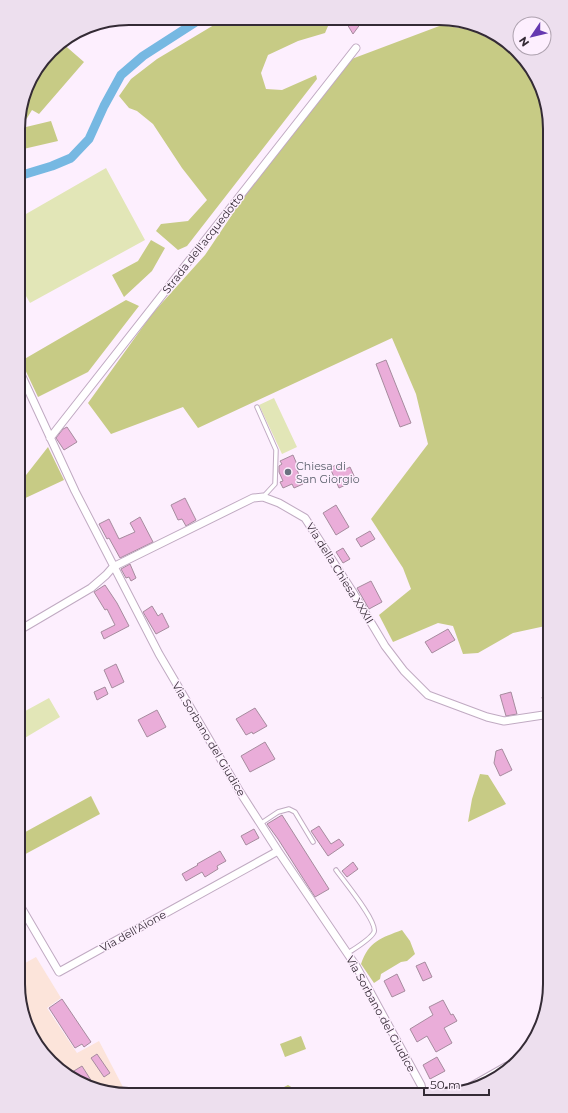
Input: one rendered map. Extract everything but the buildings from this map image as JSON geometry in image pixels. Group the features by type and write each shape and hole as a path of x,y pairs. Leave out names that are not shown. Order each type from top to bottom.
{"street":[{"name":"Strada dell'acquedotto","path":"50,438 356,48"},
{"name":"Via Sorbano del Giudice","path":"25,383 113,567 159,654 260,824 348,953 422,1088"},
{"path":"25,627 91,588 113,567 253,498 263,497"},
{"name":"Via della Chiesa XXXII","path":"263,497 279,503 304,518 354,594 385,646 404,671 428,695 487,717 504,721 543,715"},
{"name":"Via dell'Aione","path":"25,914 59,972 278,851"}],"lane":[{"path":"257,407 276,450 275,484 263,497"},
{"path":"260,824 278,812 289,809 295,812 313,842"},
{"path":"336,870 370,916 375,927 374,932 370,937 348,953"}],"shaded area":[{"path":"36,957 61,998 47,1008 77,1053 99,1041 123,1088 102,1084 77,1074 55,1058 42,1042 30,1018 27,1005 25,991 25,963"}],"green space":[{"path":"214,25 328,25 325,33 298,41 268,55 261,73 266,89 282,90 316,75 317,79 187,246 178,250 156,231 161,224 188,221 207,200 182,168 153,124 137,111 129,108 119,96 131,79 157,59"},
{"path":"442,25 471,30 498,43 517,60 526,71 538,95 543,129 543,627 513,633 478,653 463,654 453,626 438,623 393,642 379,615 411,589 403,568 371,519 428,444 416,394 392,338 198,428 183,407 111,434 88,403 152,314 205,255 250,188 349,60"},
{"path":"66,46 84,62 39,114 32,110 26,120 30,95 42,71"},
{"path":"51,121 58,141 25,149 25,126 26,127"},
{"path":"106,168 145,240 30,303 25,294 25,215"},
{"path":"151,240 165,248 152,271 124,297 112,275 138,261"},
{"path":"126,300 139,306 88,372 38,397 25,369 25,359"},
{"path":"274,398 297,447 282,454 259,405"},
{"path":"48,447 64,480 25,498 25,476"},
{"path":"49,698 60,717 25,738 25,711"},
{"path":"480,774 488,775 506,804 468,822 472,799"},
{"path":"91,796 100,814 25,854 25,832"},
{"path":"402,930 410,941 415,954 407,961 401,962 381,974 380,979 374,983 361,964 364,956 377,941"},
{"path":"301,1036 306,1049 285,1057 280,1044"},
{"path":"288,1085 293,1088 282,1088"}],"waterway":[{"path":"25,174 52,166 71,158 89,139 104,106 121,75 143,56 191,25"}],"place":[{"name":"Chiesa di San Giorgio","path":"288,472"}]}
